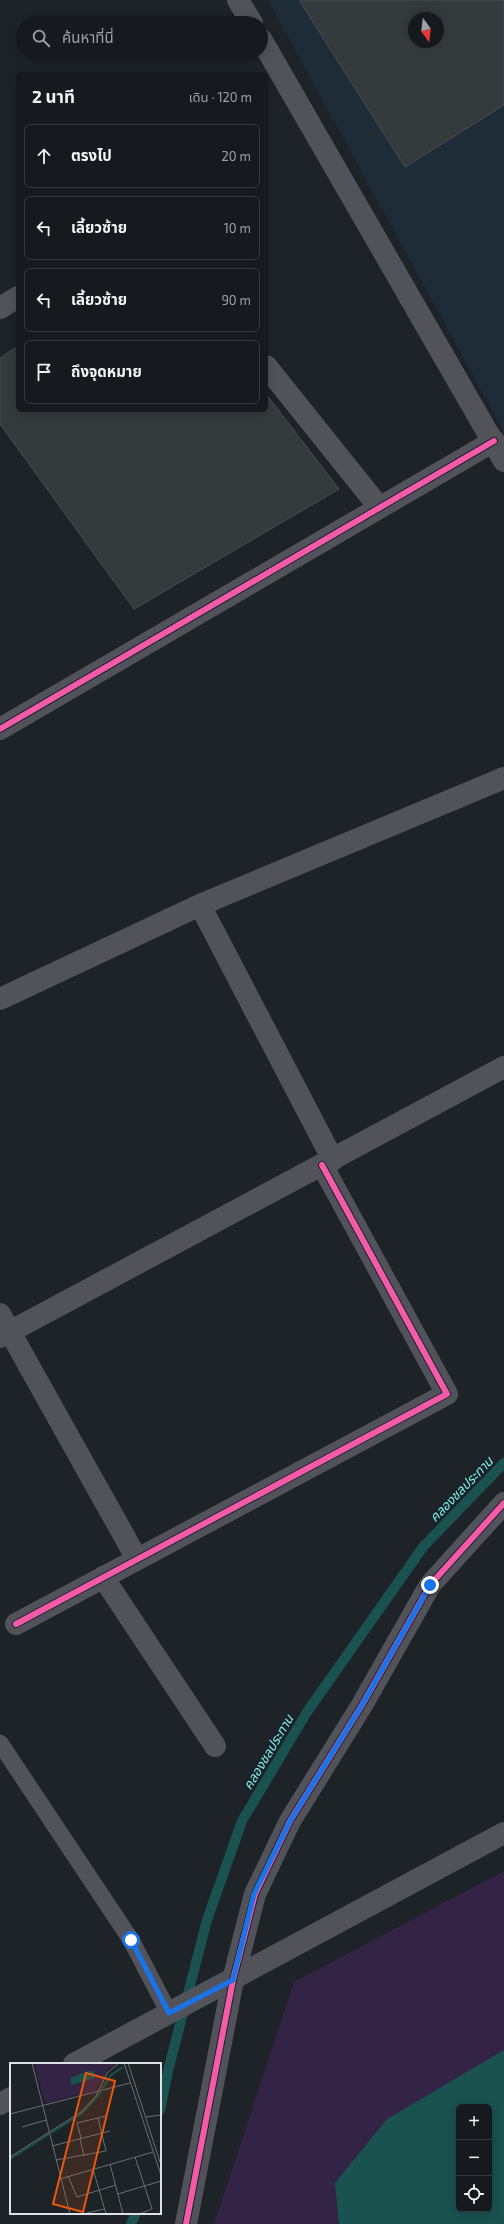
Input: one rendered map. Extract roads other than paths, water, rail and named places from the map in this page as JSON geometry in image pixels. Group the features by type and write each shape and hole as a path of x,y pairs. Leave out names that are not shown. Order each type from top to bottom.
{"street":[{"path":"238,0 248,16"},
{"path":"268,51 494,441 504,461"},
{"path":"0,308 16,298"},
{"path":"268,369 379,508"},
{"path":"0,728 494,441"},
{"path":"0,999 200,905 504,778"},
{"path":"16,1624 447,1394 328,1163 200,905"},
{"path":"137,1559 3,1328 328,1163 504,1067"},
{"path":"186,2224 230,1982 254,1894 290,1821 362,1705 430,1585 504,1503"},
{"path":"103,1577 215,1746"},
{"path":"76,2063 230,1982 504,1833"},
{"path":"0,2104 10,2099"}],"lane":[{"path":"0,1743 131,1940 171,2012"}],"waterway":[{"name":"คลองชลประทาน","path":"161,2105 169,2067 207,1920 242,1821 307,1712 423,1547 504,1463"},
{"name":"คลองชลประทาน","path":"131,2224 136,2214"}]}
